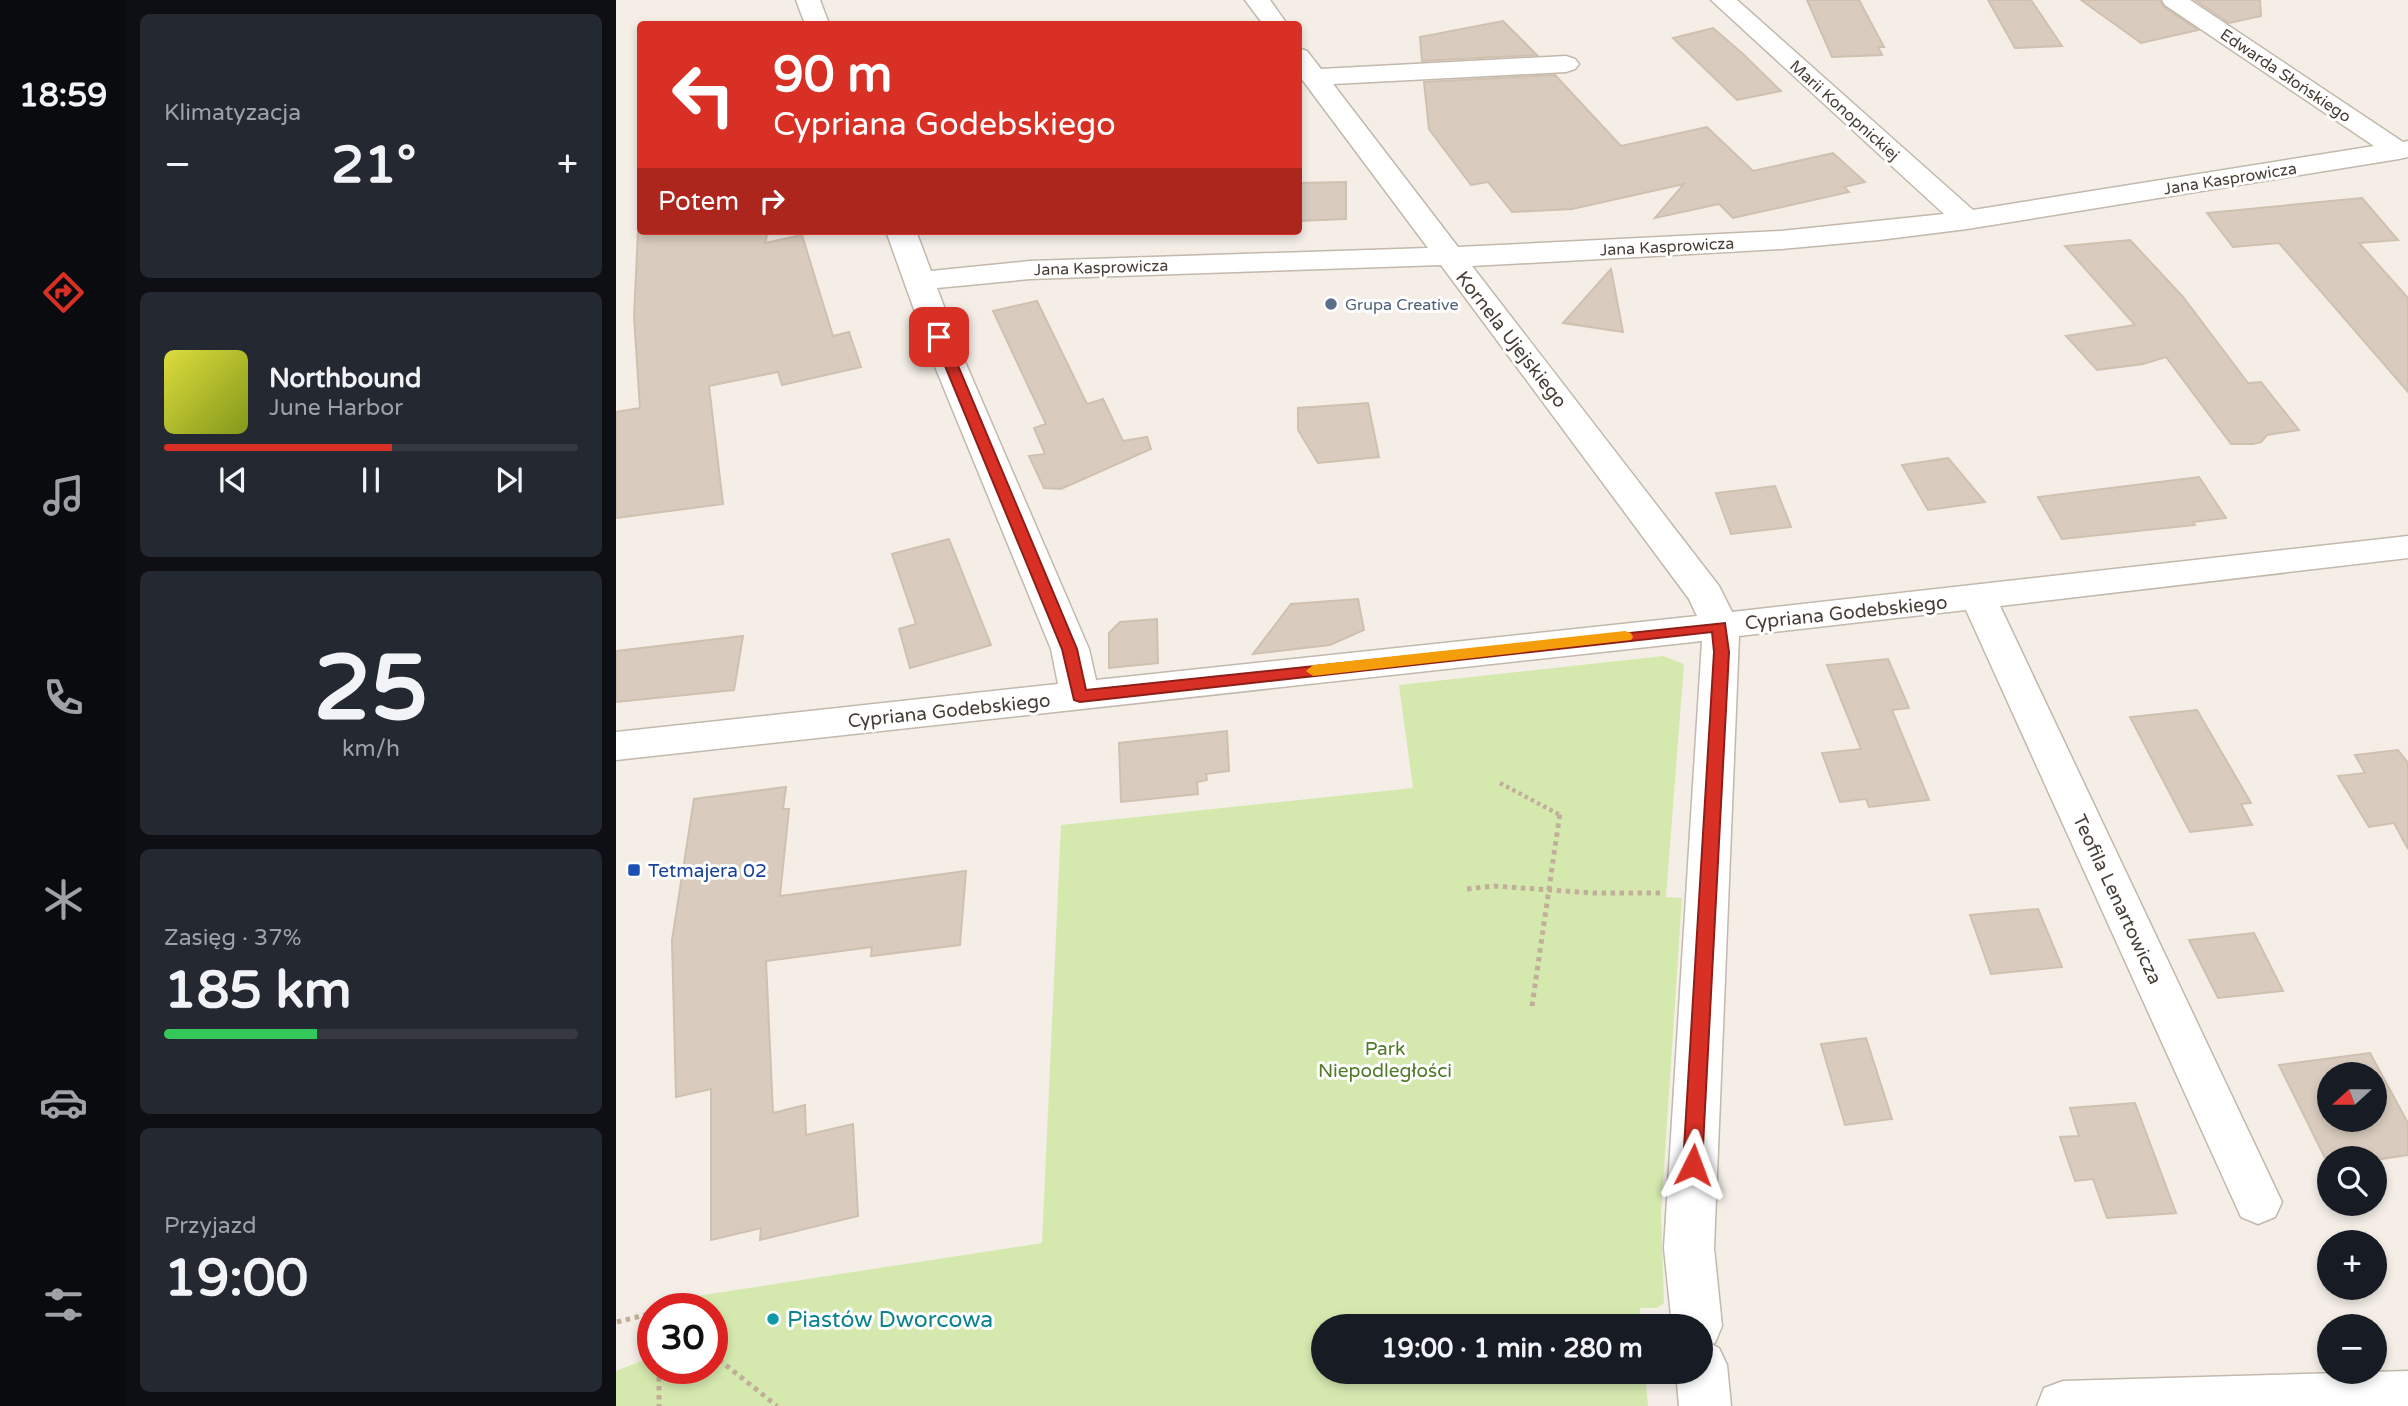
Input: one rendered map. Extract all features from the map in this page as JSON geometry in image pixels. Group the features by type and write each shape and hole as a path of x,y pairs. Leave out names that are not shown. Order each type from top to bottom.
{"street":[{"path":"808,0 816,21"},
{"path":"1257,0 1273,21"},
{"name":"Marii Konopnickiej","path":"1723,0 1967,220"},
{"name":"Edwarda Słońskiego","path":"2174,0 2403,150"},
{"path":"1306,66 1566,64"},
{"name":"Kornela Ujejskiego","path":"1306,66 1706,595 1720,626"},
{"name":"Jana Kasprowicza","path":"921,281 1030,270 1484,257 1781,240 1967,220 2403,150"},
{"path":"903,235 947,357 1070,649 1080,696"},
{"name":"Cypriana Godebskiego","path":"616,746 1720,626 2408,547"},
{"name":"Teofila Lenartowicza","path":"1978,597 2258,1202"},
{"path":"1696,1314 1689,1248 1721,652 1720,626"},
{"path":"1703,1384 1705,1406"},
{"path":"2063,1406 2408,1396"}],"path":[{"path":"1500,783 1560,813 1532,1006"},
{"path":"1467,889 1494,886 1593,893 1673,892"},
{"path":"617,1322 637,1317"},
{"path":"728,1367 777,1406"},
{"path":"659,1384 659,1406"}],"green space":[{"name":"Park Niepodległości","path":"1663,656 1684,664 1666,897 1682,898 1661,1213 1664,1303 1657,1308 1640,1308 1640,1314 1311,1314 1311,1384 1646,1384 1648,1406 616,1406 616,1371 637,1363 637,1384 728,1384 728,1293 716,1293 1042,1243 1061,825 1413,788 1399,685"}],"building":[{"path":"1807,0 1859,0 1884,47 1878,47 1882,55 1832,57"},
{"path":"1988,0 2031,0 2062,46 2015,48"},
{"path":"2081,0 2160,0 2164,7 2198,30 2141,43"},
{"path":"2195,0 2260,0 2261,16 2229,23"},
{"path":"1503,21 1537,55 1422,61 1420,37"},
{"path":"1713,28 1781,91 1737,100 1673,38"},
{"path":"1555,75 1621,146 1707,127 1753,171 1833,153 1865,182 1844,187 1849,192 1733,218 1719,204 1655,218 1684,184 1572,209 1512,212 1488,182 1471,185 1429,129 1424,82"},
{"path":"1346,182 1346,219 1302,221 1302,183"},
{"path":"2362,198 2398,240 2359,243 2408,298 2408,392 2279,243 2233,247 2207,213"},
{"path":"638,235 767,235 765,243 802,235 833,336 849,332 861,367 782,385 778,372 709,386 723,504 616,518 616,412 640,408 634,317"},
{"path":"2130,240 2183,297 2248,383 2261,382 2299,430 2267,435 2261,442 2253,444 2231,444 2166,357 2143,364 2097,370 2066,336 2135,325 2065,246"},
{"path":"1611,269 1623,332 1563,323"},
{"path":"1037,301 1087,404 1103,399 1123,441 1147,437 1151,449 1061,489 1044,488 1029,456 1045,454 1034,428 1046,424 993,311"},
{"path":"1368,403 1379,457 1318,463 1298,430 1298,408"},
{"path":"1948,458 1985,502 1928,510 1902,465"},
{"path":"2199,477 2226,518 2193,522 2195,525 2062,539 2038,497"},
{"path":"1775,486 1791,527 1731,534 1716,493"},
{"path":"949,539 991,645 910,668 899,629 916,624 892,554"},
{"path":"1358,599 1364,630 1330,645 1253,654 1291,604"},
{"path":"1157,619 1158,663 1109,668 1109,633 1120,622"},
{"path":"743,636 734,690 616,702 616,651"},
{"path":"1888,659 1909,708 1892,710 1929,800 1869,807 1866,799 1840,802 1822,753 1861,749 1827,665"},
{"path":"2197,710 2251,803 2241,804 2252,825 2190,832 2130,717"},
{"path":"1227,731 1229,771 1206,774 1207,780 1197,782 1198,794 1121,802 1119,743"},
{"path":"2398,750 2408,763 2408,849 2394,823 2369,827 2338,776 2365,773 2355,755"},
{"path":"786,787 783,809 789,809 780,896 966,871 960,945 871,956 872,947 766,961 773,1113 805,1105 806,1135 853,1124 858,1216 760,1240 761,1228 711,1240 711,1089 676,1097 672,940 694,799"},
{"path":"2038,909 2062,967 1991,974 1970,915"},
{"path":"2254,933 2283,991 2218,998 2189,940"},
{"path":"1866,1038 1892,1119 1845,1125 1821,1044"},
{"path":"2370,1053 2375,1062 2317,1062 2317,1132 2387,1132 2387,1084 2408,1123 2408,1155 2387,1158 2387,1146 2319,1146 2279,1065"},
{"path":"2135,1103 2176,1213 2107,1218 2093,1179 2075,1181 2060,1137 2079,1136 2070,1108"}],"slow traffic":[{"path":"1313,671 1625,637"}],"place":[{"name":"Grupa Creative","path":"1331,304"},
{"name":"Tetmajera 02","path":"634,870"},
{"name":"Piastów Dworcowa","path":"773,1319"}],"route":[{"path":"939,337 1070,649 1080,696 1720,626 1721,652 1693,1165"}]}
